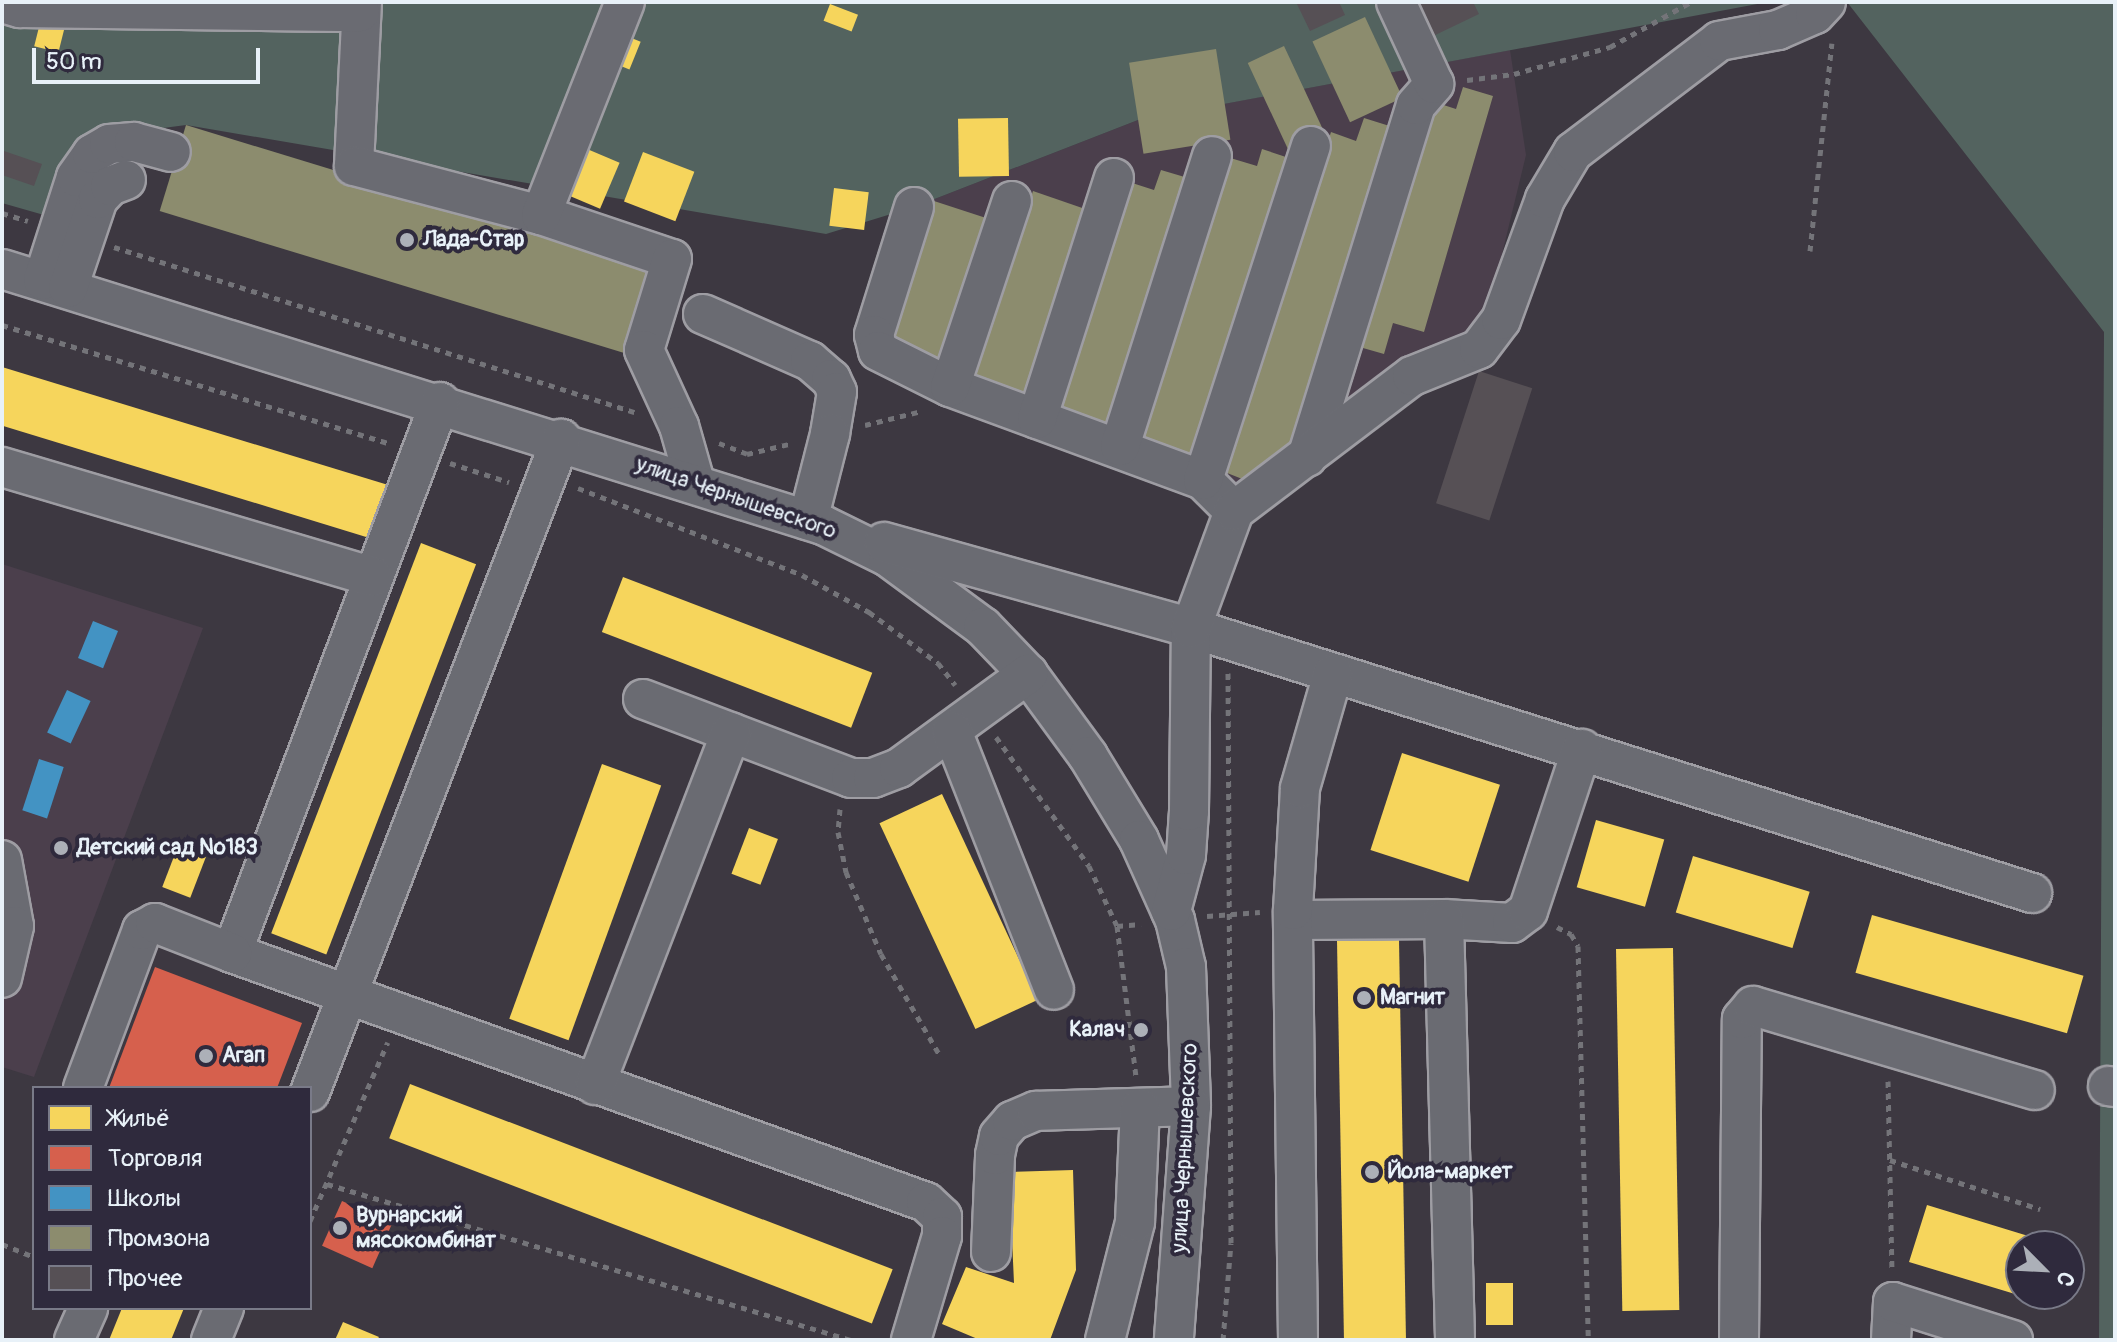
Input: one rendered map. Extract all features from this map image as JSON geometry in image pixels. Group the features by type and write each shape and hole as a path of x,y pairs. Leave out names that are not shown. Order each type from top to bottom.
{"street":[{"path":"541,215 625,2"},
{"path":"1307,457 1416,105 1434,84 1396,2"},
{"path":"2,3 20,8 140,5 361,7 354,166 541,215 672,259 644,350 679,426 695,482"},
{"path":"1173,917 1188,826 1191,628 1234,511 1412,376 1479,349 1501,320 1545,199 1573,152 1719,41 1778,30 1815,14 1829,18"},
{"path":"55,284 72,234 76,177 92,154 109,144 134,142 171,152"},
{"path":"1203,480 1311,146"},
{"path":"1120,446 1212,156"},
{"path":"1037,419 1114,178"},
{"path":"72,234 110,186 126,180"},
{"path":"950,387 1012,201"},
{"path":"914,207 874,335 878,351 890,361 950,387 1120,446 1203,480 1234,511"},
{"name":"улица Чернышевского","path":"2,269 561,439 816,523 935,587 1028,674 1132,828 1173,917 1186,967 1191,1106 1174,1340"},
{"path":"703,314 810,361 831,379 837,392 816,523 1191,628 2032,893"},
{"path":"232,953 440,402"},
{"path":"312,1087 561,439"},
{"path":"2,467 373,577"},
{"path":"643,699 851,778 873,778 899,768 1028,674"},
{"path":"1298,1340 1294,915 1300,788 1333,674"},
{"path":"965,722 1054,990"},
{"path":"595,1085 731,732"},
{"path":"1294,915 1512,923 1528,911 1582,749"},
{"path":"2,860 14,926 2,978"},
{"path":"1444,919 1455,1340"},
{"path":"84,1086 142,930 155,923 595,1085 926,1202 942,1217 942,1236 911,1340"},
{"path":"1739,1340 1742,1019 1753,1006 2035,1090"},
{"path":"991,1252 995,1155 999,1136 1012,1121 1036,1111 1191,1106"},
{"path":"1105,1340 1135,1222 1140,1108"},
{"path":"1891,1340 1893,1302 2013,1340"},
{"path":"74,1340 87,1310"},
{"path":"211,1340 223,1310"}],"path":[{"path":"1434,84 1514,74 1610,47 1691,2"},
{"path":"1810,251 1829,18"},
{"path":"2,213 679,426 747,454 939,407 950,387"},
{"path":"2,325 516,484 569,485 802,575 869,612 938,663 965,722 1089,866 1117,926 1140,1108"},
{"path":"1223,1340 1231,1243 1232,913 1227,639"},
{"path":"851,778 838,832 846,872 881,954 939,1054"},
{"path":"1528,911 1571,934 1578,946 1588,1340"},
{"path":"1117,926 1173,917 1232,913 1294,915"},
{"path":"312,1217 401,1012"},
{"path":"1887,1044 1893,1302"},
{"path":"1890,1160 2040,1209"},
{"path":"327,1184 851,1340"},
{"path":"2,1244 32,1256"}],"shaded area":[{"path":"2,2 1768,2 1138,120 914,207 826,234 186,125 88,138 58,219 2,203"},
{"path":"1847,2 2115,2 2115,1340 2099,1340 2104,332"},
{"path":"1510,50 1526,155 1479,349 1234,511 914,207 1138,120"},
{"name":"Детский сад №183","path":"2,564 203,628 34,1077 2,1067"}],"building: Жильё":[{"path":"830,4 858,15 852,32 824,21"},
{"path":"40,23 64,29 58,52 34,46"},
{"path":"624,35 641,42 629,70 613,63"},
{"path":"1008,118 1009,176 959,177 958,119"},
{"path":"580,146 620,163 600,209 560,192"},
{"path":"643,152 694,172 675,221 624,201"},
{"path":"834,188 869,192 864,230 829,226"},
{"path":"2,367 387,485 371,538 2,426"},
{"path":"421,543 476,564 326,954 271,933"},
{"path":"623,577 872,673 851,728 602,632"},
{"path":"1402,753 1500,785 1468,882 1370,850"},
{"path":"602,764 661,786 569,1040 509,1019"},
{"path":"942,794 1038,1000 975,1029 879,823"},
{"path":"1596,820 1664,840 1645,907 1577,887"},
{"path":"749,828 778,839 760,885 731,874"},
{"path":"178,846 206,857 190,898 162,887"},
{"path":"1693,856 1810,892 1792,948 1676,912"},
{"path":"1872,915 2083,976 2067,1033 1855,973"},
{"path":"1399,940 1406,1340 1344,1340 1337,941"},
{"path":"1673,948 1679,1310 1622,1311 1616,949"},
{"path":"410,1084 893,1269 872,1323 389,1138"},
{"path":"1073,1170 1076,1270 1050,1340 980,1340 942,1324 966,1267 1014,1283 1009,1172"},
{"path":"1927,1205 2009,1230 2005,1230 2005,1291 1909,1262"},
{"path":"1486,1283 1513,1283 1513,1325 1486,1325"},
{"path":"121,1310 183,1310 171,1340 109,1340"},
{"path":"343,1322 379,1337 377,1340 335,1340"}],"building: Торговля":[{"name":"Агап","path":"155,967 302,1023 278,1086 110,1086"},
{"path":"342,1201 392,1223 372,1268 322,1246"}],"building: Школы":[{"path":"93,621 118,631 103,668 78,658"},
{"path":"67,690 91,701 71,744 47,733"},
{"path":"39,759 64,767 47,818 22,810"}],"building: Промзона":[{"path":"1365,17 1403,98 1350,122 1312,42"},
{"path":"1284,46 1324,132 1288,149 1248,63"},
{"path":"1216,49 1230,140 1143,154 1129,63"},
{"path":"1463,87 1493,96 1424,332 1393,323 1384,354 1356,346 1428,100 1456,109"},
{"path":"1364,118 1396,128 1296,455 1255,484 1222,471 1331,132 1356,141"},
{"name":"Лада-Стар","path":"186,125 655,268 628,354 160,211"},
{"path":"1262,149 1292,159 1194,458 1135,439 1227,157 1257,166"},
{"path":"1161,170 1188,178 1109,428 1054,410 1126,181 1154,190"},
{"path":"1033,191 1089,210 1023,401 967,382"},
{"path":"934,201 989,219 942,363 887,346"}],"building: Прочее":[{"path":"1296,2 1339,2 1345,15 1310,31"},
{"path":"1419,2 1473,2 1479,14 1429,38 1412,5"},
{"path":"4,151 42,164 34,186 2,175"},
{"path":"1479,371 1532,388 1489,521 1436,503"}],"place":[{"name":"Лада-Стар","path":"407,240"},
{"name":"Детский сад №183","path":"61,848"},
{"name":"Магнит","path":"1364,998"},
{"name":"Калач","path":"1141,1030"},
{"name":"Агап","path":"206,1056"},
{"name":"Йола-маркет","path":"1372,1172"},
{"name":"Вурнарский мясокомбинат","path":"340,1228"}]}
